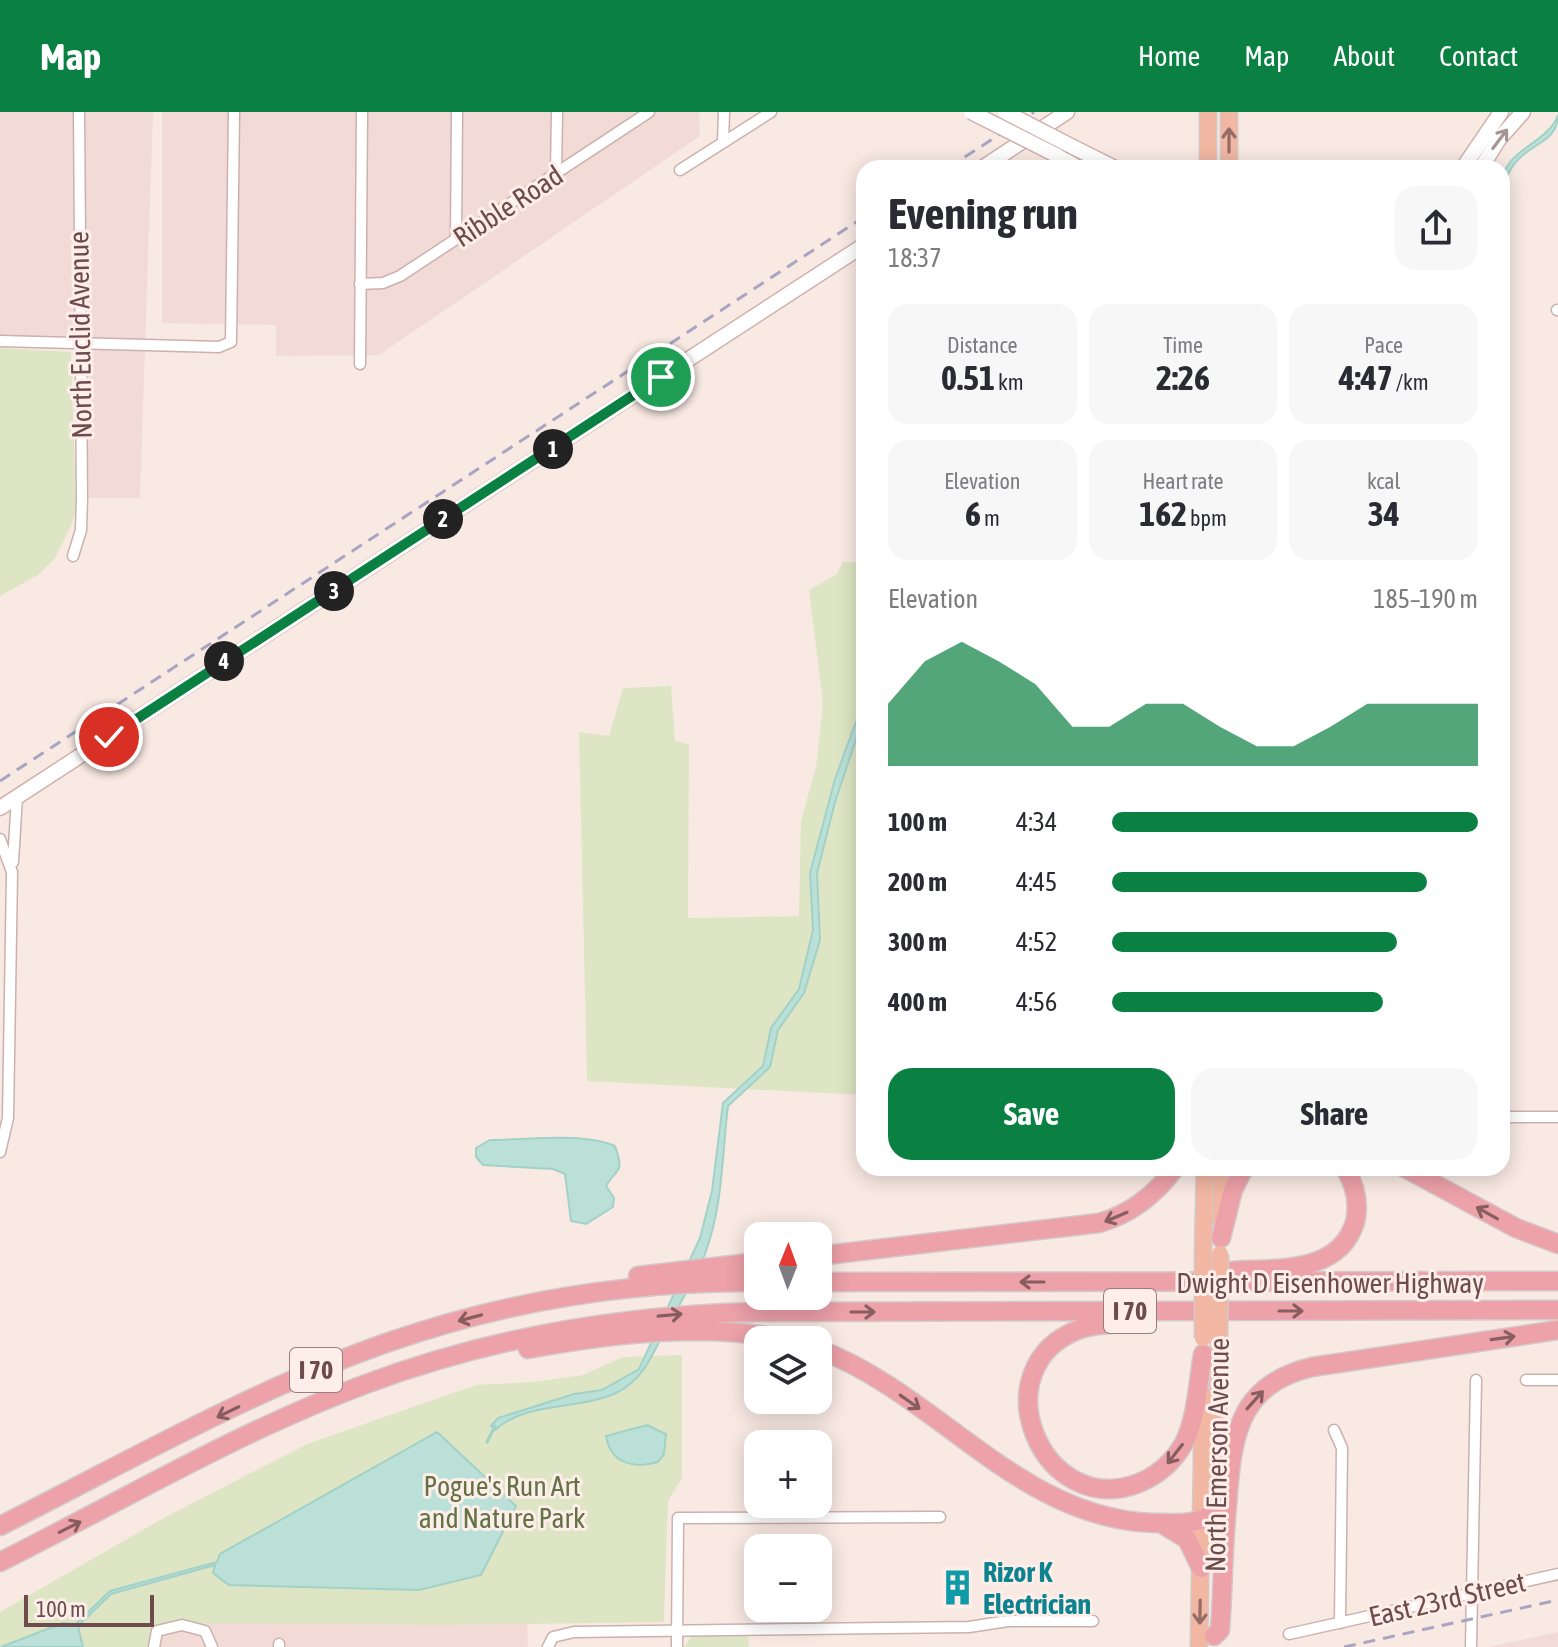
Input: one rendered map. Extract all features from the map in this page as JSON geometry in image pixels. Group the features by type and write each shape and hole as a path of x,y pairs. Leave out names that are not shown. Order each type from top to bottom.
{"highway":[{"path":"832,1254 1099,1223 1125,1213 1146,1199 1168,1176"},
{"path":"1215,1248 1240,1176"},
{"path":"1086,1282 1302,1266 1321,1261 1341,1246 1355,1221 1356,1191 1349,1176"},
{"path":"1420,1176 1516,1228 1558,1244"},
{"path":"660,1279 744,1263"},
{"path":"660,1279 744,1282"},
{"name":"I 70","path":"0,1526 321,1368 414,1334 521,1306 660,1279"},
{"name":"Dwight D Eisenhower Highway","path":"832,1282 1558,1281"},
{"name":"Dwight D Eisenhower Highway","path":"0,1562 277,1422 381,1379 497,1343 640,1318 701,1313 1558,1310"},
{"path":"1208,1343 1185,1441 1170,1462 1146,1479 1111,1488 1084,1483 1056,1466 1037,1443 1028,1411 1031,1381 1041,1359 1062,1338 1096,1325 1257,1311"},
{"path":"1210,1644 1220,1630 1232,1442 1244,1413 1262,1392 1286,1375 1312,1367 1558,1330"},
{"path":"381,1379 549,1345 631,1336 744,1333"},
{"path":"832,1356 873,1376 1051,1497 1103,1517 1158,1523 1202,1520 1211,1515 1216,1505"},
{"path":"1158,1523 1184,1535 1201,1568"}],"main road":[{"path":"971,112 1065,160"},
{"path":"1005,112 1099,160"},
{"path":"994,160 1067,112"},
{"path":"1208,112 1208,160"},
{"path":"1229,112 1229,160"},
{"path":"1468,160 1501,112"},
{"path":"1486,160 1499,139 1523,112"},
{"path":"0,808 856,250"},
{"name":"North Emerson Avenue","path":"1206,1176 1215,1248"},
{"name":"North Emerson Avenue","path":"1210,1644 1201,1568 1202,1520 1208,1343 1221,1176"},
{"name":"North Emerson Avenue","path":"1208,1343 1216,1505 1210,1644"}],"street":[{"name":"North Euclid Avenue","path":"73,556 81,530 82,498 79,112"},
{"path":"0,341 219,347 231,342 234,112"},
{"path":"360,364 362,112"},
{"path":"456,239 457,112"},
{"path":"556,174 557,112"},
{"name":"Ribble Road","path":"360,284 392,280 649,112"},
{"path":"723,142 724,112"},
{"path":"680,170 771,112"},
{"path":"0,1152 8,1118 12,872 17,797"},
{"path":"0,839 12,872"},
{"path":"1510,1117 1558,1117"},
{"path":"1471,1647 1476,1380"},
{"path":"1526,1380 1558,1380"},
{"path":"1334,1430 1342,1448 1340,1623"},
{"path":"677,1647 678,1518 940,1517"},
{"name":"East 23rd Street","path":"1289,1634 1558,1574"},
{"path":"550,1642 574,1632 677,1628 969,1627 1008,1621 1093,1621"},
{"path":"154,1647 157,1631 182,1625 205,1631 212,1647"}],"shaded area":[{"path":"0,112 153,112 140,498 89,498 85,341 0,336"},
{"path":"162,112 699,112 700,136 379,355 276,356 276,325 162,323"},
{"path":"527,1622 528,1647 149,1647 149,1632 154,1628 188,1623"},
{"path":"1558,1632 1558,1647 1489,1647"}],"green space":[{"path":"0,348 71,352 76,510 55,558 38,575 0,596"},
{"path":"843,562 856,562 856,1095 587,1081 579,732 609,736 623,688 671,686 675,741 689,744 688,918 799,916 801,821 816,767 823,703 809,590 837,574"},
{"name":"Pogue's Run Art and Nature Park","path":"682,1355 682,1478 668,1501 664,1622 444,1625 188,1623 153,1628 149,1632 149,1647 0,1647 0,1612 160,1520 307,1444 476,1385 583,1375 623,1357"},
{"path":"695,1632 748,1634 749,1647 684,1647"}],"water":[{"path":"1558,115 1557,124 1549,137 1522,156 1510,171 1510,162 1553,125"},
{"path":"856,722 856,740 835,802 817,873 820,940 804,993 778,1030 770,1067 728,1106 716,1215 706,1251 692,1282 645,1367 633,1382 601,1398 522,1414 495,1430 491,1426 498,1418 574,1394 602,1390 639,1369 700,1238 712,1191 723,1103 763,1066 771,1028 799,989 813,930 810,873 835,779"},
{"path":"571,1138 615,1146 619,1166 606,1186 614,1198 613,1207 586,1224 571,1221 565,1174 553,1169 483,1165 476,1157 476,1148 490,1140"},
{"path":"647,1425 666,1434 664,1454 658,1462 632,1464 613,1453 606,1436"},
{"path":"437,1432 516,1506 481,1575 419,1590 229,1585 213,1573 215,1565 111,1594 78,1626 83,1647 1,1647 63,1623 76,1624 110,1591 217,1562 220,1554"}],"waterway":[{"path":"487,1442 495,1426"}],"railway":[{"path":"960,160 1034,112"},
{"path":"0,781 856,222"},
{"path":"1344,1647 1558,1600"}],"place":[{"name":"Rizor K Electrician","path":"957,1588"}],"route":[{"path":"109,737 661,377"}]}
